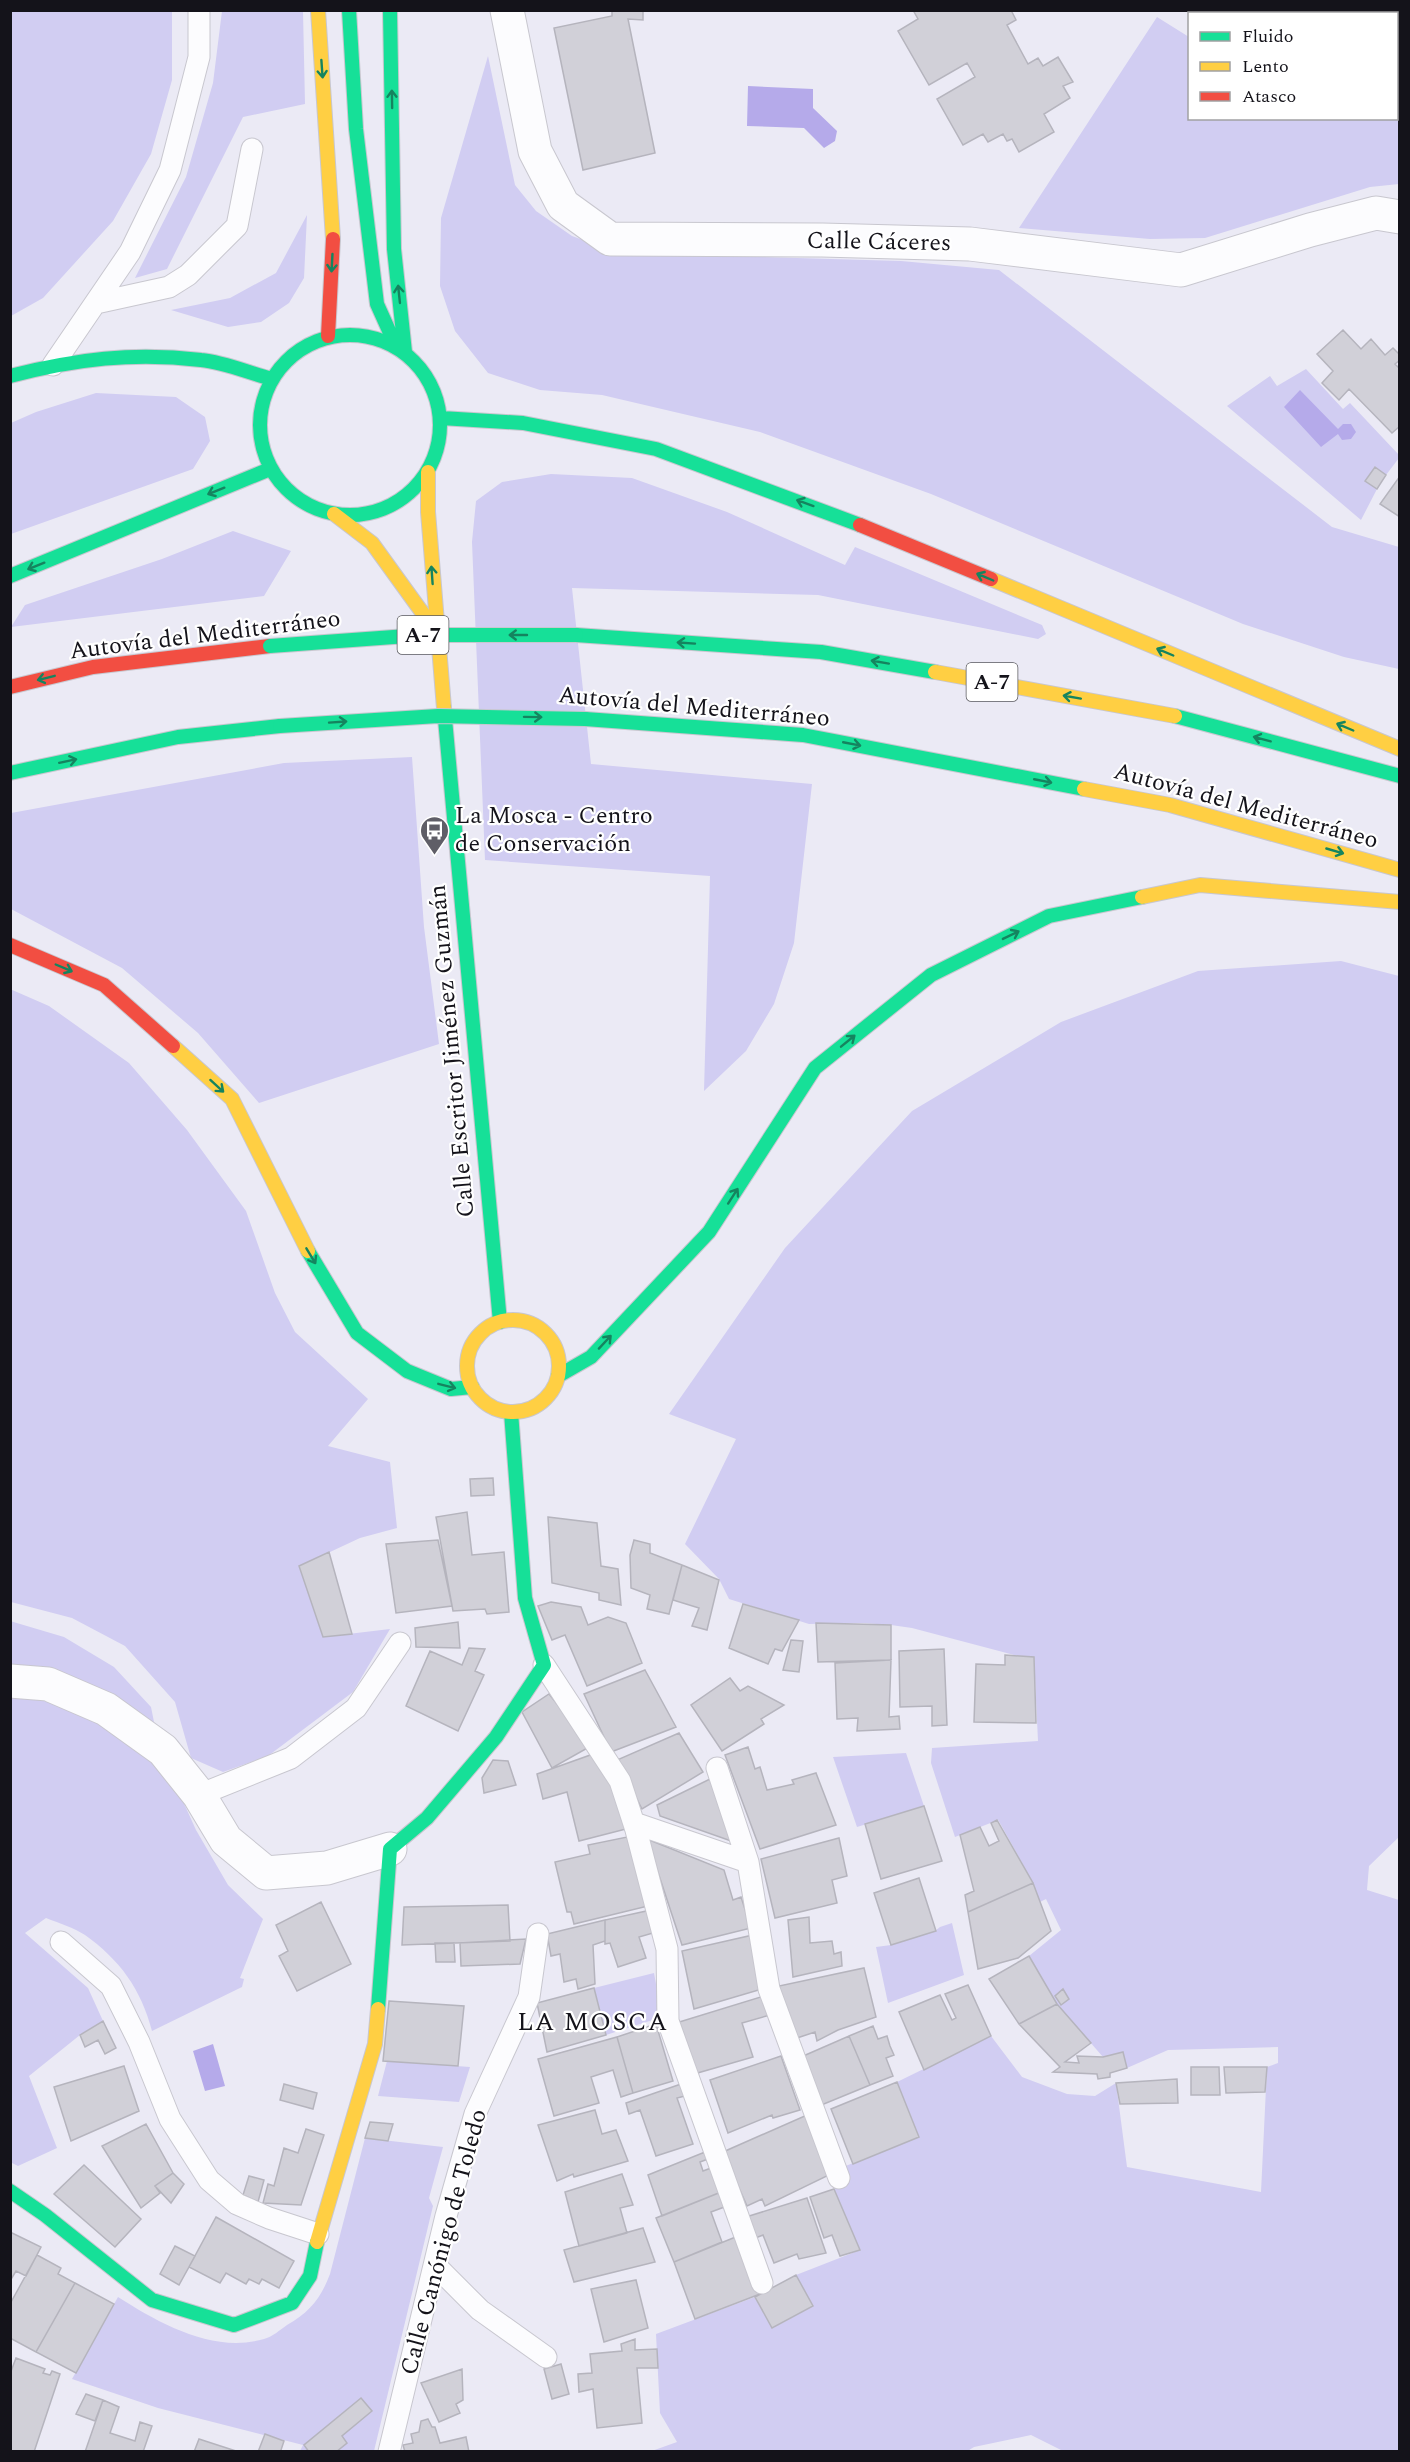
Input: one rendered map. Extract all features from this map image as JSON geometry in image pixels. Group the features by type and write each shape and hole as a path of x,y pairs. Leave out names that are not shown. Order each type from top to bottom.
{"main road":[{"path":"318,10 333,239 332,336"},
{"path":"349,10 356,129 377,303 400,349"},
{"path":"390,10 394,249 400,349"},
{"path":"351,212 356,129"},
{"path":"332,336 343,316"},
{"path":"367,335 400,349 424,371 436,394 441,418 438,446 428,472 410,493 387,508 361,515 334,514 308,506 287,491 270,469 260,440 261,408 272,379 286,360 306,345 332,336 367,335"},
{"path":"10,376 53,364 118,356 203,360 272,379"},
{"path":"441,418 523,423 656,449 826,511 1400,749"},
{"path":"10,576 270,469"},
{"name":"Calle Escritor Jiménez Guzmán","path":"428,472 428,512 437,633 500,1322"},
{"path":"334,514 372,543 437,633"},
{"name":"Autovía del Mediterráneo","path":"10,687 93,667 270,646 421,635 576,635 820,652 1164,713 1400,776"},
{"name":"Autovía del Mediterráneo","path":"10,773 178,737 280,726 438,716 585,718 803,735 1170,805 1400,870"},
{"path":"558,1376 591,1357 709,1232 815,1068 931,975 1048,916 1200,885 1400,902"},
{"path":"10,945 105,986 232,1099 307,1250 357,1333 407,1371 451,1389 472,1387"},
{"path":"516,1320 532,1323 545,1332 555,1345 559,1360 558,1376 546,1399 524,1411 511,1412 495,1408 482,1400 472,1387 468,1371 469,1355 475,1341 486,1329 500,1322 516,1320"},
{"path":"10,2191 45,2215 152,2300 234,2325 292,2303 310,2276 318,2234 375,2044 390,1849 427,1818 496,1737 544,1665 525,1598 511,1412"}],"street":[{"name":"Calle Cáceres","path":"507,10 535,151 563,205 610,239 822,240 970,244 1181,270 1310,230 1376,213 1400,217"},
{"path":"10,1681 48,1684 106,1710 163,1750 199,1795 226,1840 266,1873 327,1868 390,1849"}],"lane":[{"path":"53,364 130,252 170,170 199,57 199,10"},
{"path":"96,303 169,287 188,275 237,226 252,149"},
{"path":"199,1795 291,1758 356,1708 400,1643"},
{"path":"544,1665 620,1781 634,1823 667,1949 669,2021 762,2283"},
{"path":"717,1768 748,1862 769,1989 839,2178"},
{"path":"634,1823 748,1862"},
{"name":"Calle Canónigo de Toledo","path":"389,2451 475,2114 529,1997 538,1934"},
{"path":"61,1942 111,1986 139,2042 170,2120 209,2180 237,2204 269,2218 318,2234"},
{"path":"435,2265 480,2310 546,2357"}],"shaded area":[{"path":"11,10 172,10 172,80 151,154 113,221 43,298 11,316"},
{"path":"222,11 303,11 305,104 243,117 167,269 135,278 186,177 213,83"},
{"path":"1157,17 1188,36 1188,120 1398,120 1399,18 1399,184 1370,187 1205,238 1150,239 1019,228"},
{"path":"488,56 515,185 536,211 572,236 619,253 901,261 999,270 1332,527 1399,547 1399,669 1344,657 1243,624 931,494 760,432 602,395 540,390 488,373 455,331 440,286 441,218"},
{"path":"748,86 813,89 813,108 837,131 835,141 824,148 804,128 747,126"},
{"path":"307,215 304,278 289,303 261,322 228,327 171,310 230,298 276,273"},
{"path":"1306,369 1343,409 1350,403 1399,455 1386,475 1375,467 1366,481 1377,489 1361,520 1227,406 1270,376 1277,386"},
{"path":"1300,390 1338,429 1343,424 1351,424 1356,432 1351,439 1342,440 1338,434 1321,447 1284,407"},
{"path":"96,393 176,397 205,417 210,441 193,469 11,534 11,423 36,412"},
{"path":"551,474 632,478 727,512 845,565 855,547 1042,625 1046,634 1038,639 818,595 572,588 591,764 812,784 794,943 774,1004 746,1051 704,1091 710,876 485,860 472,542 476,501 502,482"},
{"path":"233,531 291,551 264,596 11,627 25,605 162,559"},
{"path":"412,757 424,927 439,1044 259,1103 198,1033 122,968 11,909 11,813 284,763"},
{"path":"1341,961 1399,976 1400,1836 1369,1866 1367,1890 1399,1900 1399,2451 1065,2452 1031,2435 974,2447 966,2452 649,2452 677,2442 660,2413 656,2334 755,2297 773,2328 813,2306 796,2275 860,2250 834,2189 849,2183 843,2167 919,2137 897,2082 991,2036 1022,2077 1067,2094 1095,2096 1116,2083 1127,2167 1261,2192 1267,2067 1278,2063 1278,2047 1168,2050 1127,2068 1123,2053 1103,2057 1057,2004 1029,1956 1061,1930 1046,1899 1040,1902 1033,1883 998,1820 955,1837 931,1763 932,1748 1038,1741 1034,1657 1018,1656 912,1628 863,1623 809,1624 729,1599 719,1579 685,1544 736,1439 669,1414 785,1248 912,1111 1061,1022 1198,971"},
{"path":"10,989 49,1006 129,1063 187,1130 246,1211 275,1293 295,1332 368,1399 328,1446 390,1462 397,1528 360,1538 300,1566 323,1637 390,1629 353,1692 268,1756 223,1772 191,1758 175,1702 125,1646 72,1618 11,1602"},
{"path":"10,1621 64,1637 114,1667 151,1707 155,1727 11,1668"},
{"path":"10,1692 67,1707 101,1722 146,1755 177,1788 196,1830 228,1885 263,1919 240,1978 244,1979 242,1987 152,2031 142,2002 119,1965 85,1935 46,1918 25,1933 88,1988 103,2021 80,2035 29,2076 57,2148 18,2166 10,2162"},
{"path":"906,1753 924,1806 857,1827 833,1757"},
{"path":"952,1923 964,1975 888,2003 876,1947 891,1945"},
{"path":"654,1973 662,2017 606,2035 594,1988"},
{"path":"213,2044 225,2086 205,2091 193,2051"},
{"path":"387,2061 470,2067 459,2102 378,2096"},
{"path":"365,2138 443,2147 429,2198 433,2206 374,2451 300,2451 303,2445 158,2408 72,2379 118,2297 169,2326 206,2339 225,2342 245,2343 267,2338 302,2315 319,2297 330,2274"}],"building":[{"path":"612,10 643,10 643,20 628,19 655,153 583,170 554,28 612,16"},
{"path":"913,10 1014,10 1012,12 1016,20 1007,25 1028,64 1038,58 1043,66 1058,57 1073,82 1063,86 1070,98 1044,114 1054,132 1019,152 1012,139 1007,141 1003,134 988,142 983,134 963,145 937,99 975,77 967,63 929,85 898,31 918,19"},
{"path":"1343,330 1361,349 1371,339 1385,355 1393,348 1400,355 1400,360 1395,364 1400,369 1400,426 1392,433 1349,389 1339,400 1322,383 1333,371 1317,354"},
{"path":"1375,467 1386,475 1377,489 1365,481"},
{"path":"1400,476 1400,517 1380,504"},
{"path":"493,1478 494,1495 471,1496 470,1479"},
{"path":"467,1512 472,1555 504,1552 509,1612 487,1614 485,1609 453,1611 436,1517"},
{"path":"548,1517 597,1523 601,1566 618,1569 621,1605 599,1600 599,1593 552,1583"},
{"path":"438,1540 452,1606 396,1613 386,1544"},
{"path":"634,1540 650,1544 650,1553 682,1565 669,1614 647,1609 650,1595 631,1588 630,1555"},
{"path":"329,1552 352,1634 323,1637 299,1566"},
{"path":"682,1565 719,1580 707,1630 692,1626 699,1608 673,1600"},
{"path":"551,1602 581,1607 588,1625 608,1617 626,1623 642,1663 587,1686 565,1635 552,1640 538,1606"},
{"path":"743,1604 799,1620 782,1651 775,1649 768,1664 729,1648"},
{"path":"458,1622 460,1648 416,1647 415,1628"},
{"path":"816,1623 891,1625 891,1660 818,1662"},
{"path":"791,1640 803,1641 799,1672 783,1670"},
{"path":"469,1648 485,1649 475,1671 484,1675 458,1731 406,1706 430,1651 462,1665"},
{"path":"944,1649 947,1725 932,1726 932,1706 900,1707 899,1651"},
{"path":"1005,1655 1034,1657 1036,1723 974,1722 976,1664 1005,1665"},
{"path":"891,1660 889,1717 899,1716 900,1729 857,1731 858,1718 837,1719 835,1663"},
{"path":"645,1670 676,1727 611,1752 584,1694"},
{"path":"730,1678 740,1691 748,1686 784,1705 761,1719 764,1724 722,1751 691,1705"},
{"path":"549,1694 591,1746 552,1768 522,1712"},
{"path":"679,1733 703,1772 642,1809 617,1760"},
{"path":"748,1747 755,1769 760,1767 767,1790 794,1784 792,1780 816,1773 836,1825 760,1849 725,1755"},
{"path":"596,1753 611,1775 626,1829 579,1841 567,1792 543,1799 537,1774"},
{"path":"493,1760 508,1761 516,1785 484,1793 482,1778"},
{"path":"712,1778 734,1842 660,1816 657,1805"},
{"path":"924,1806 942,1861 881,1879 865,1824"},
{"path":"997,1820 1033,1883 968,1912 965,1895 974,1891 960,1835 980,1827 989,1846 999,1841 991,1823"},
{"path":"627,1837 648,1906 574,1924 571,1912 567,1912 555,1862 590,1854 588,1845"},
{"path":"839,1838 847,1876 832,1880 837,1903 775,1918 761,1859"},
{"path":"647,1839 724,1870 733,1900 741,1897 751,1928 682,1945"},
{"path":"919,1878 936,1931 891,1945 874,1893"},
{"path":"1033,1883 1051,1931 1018,1958 978,1969 968,1912"},
{"path":"321,1902 351,1964 297,1991 279,1956 288,1951 276,1925"},
{"path":"508,1905 510,1941 402,1945 404,1907"},
{"path":"651,1910 653,1933 639,1937 646,1958 618,1967 610,1943 605,1944 605,1920"},
{"path":"809,1917 810,1943 832,1941 834,1954 841,1952 842,1966 793,1977 788,1920"},
{"path":"605,1920 605,1941 593,1945 595,1984 578,1989 576,1979 564,1982 560,1954 551,1956 547,1934"},
{"path":"753,1935 762,1989 694,2009 682,1951"},
{"path":"526,1939 520,1964 461,1966 460,1943"},
{"path":"435,1943 454,1943 455,1962 436,1962"},
{"path":"1029,1956 1057,2004 1019,2024 989,1979"},
{"path":"864,1968 876,2017 838,2030 817,2041 815,2032 794,2039 779,1986"},
{"path":"968,1985 991,2036 924,2070 899,2012 940,1995 952,2020 956,2018 945,1994"},
{"path":"594,1988 606,2035 547,2052 537,2003"},
{"path":"1063,1989 1069,1999 1061,2005 1055,1996"},
{"path":"764,1996 770,2015 742,2023 753,2057 694,2074 676,2023"},
{"path":"389,2001 464,2006 458,2066 383,2061"},
{"path":"1057,2004 1091,2043 1065,2062 1079,2063 1077,2056 1103,2057 1123,2052 1127,2068 1110,2073 1110,2077 1098,2079 1097,2074 1053,2072 1060,2067 1019,2024"},
{"path":"103,2021 116,2048 105,2054 98,2040 85,2047 80,2035"},
{"path":"656,2024 673,2081 633,2093 617,2037"},
{"path":"873,2026 878,2039 887,2036 894,2055 886,2058 893,2076 870,2085 849,2036"},
{"path":"849,2036 870,2085 819,2106 801,2057"},
{"path":"617,2037 633,2093 621,2097 613,2070 591,2077 599,2103 554,2116 538,2059"},
{"path":"781,2056 800,2110 773,2118 772,2115 728,2133 710,2080"},
{"path":"124,2066 139,2111 71,2141 54,2087"},
{"path":"1191,2067 1219,2067 1220,2095 1191,2095"},
{"path":"1224,2067 1267,2067 1265,2092 1226,2093"},
{"path":"1177,2079 1178,2103 1120,2104 1116,2083"},
{"path":"897,2082 919,2137 853,2164 831,2109"},
{"path":"284,2084 317,2093 313,2109 280,2100"},
{"path":"681,2084 685,2096 677,2098 693,2144 656,2156 640,2110 629,2114 626,2103"},
{"path":"595,2110 602,2134 616,2130 628,2161 574,2177 573,2174 557,2181 538,2125"},
{"path":"807,2115 831,2174 765,2206 762,2199 747,2206 723,2152"},
{"path":"370,2122 393,2124 388,2141 365,2138"},
{"path":"146,2124 173,2173 155,2186 160,2193 141,2208 102,2146"},
{"path":"306,2129 324,2135 301,2205 263,2203 268,2184 274,2186 284,2148 298,2153"},
{"path":"705,2152 708,2159 700,2162 703,2171 711,2168 721,2192 662,2216 648,2175"},
{"path":"84,2165 141,2219 115,2247 54,2194"},
{"path":"173,2173 184,2184 171,2203 155,2186"},
{"path":"622,2174 633,2205 620,2208 627,2233 579,2246 565,2192"},
{"path":"249,2176 264,2180 258,2202 243,2195"},
{"path":"834,2189 860,2250 840,2256 832,2235 824,2238 810,2197"},
{"path":"721,2192 727,2206 711,2212 722,2242 674,2262 656,2218"},
{"path":"807,2198 826,2253 799,2259 797,2254 774,2263 763,2235 753,2239 746,2217"},
{"path":"216,2217 294,2261 279,2288 262,2279 259,2284 249,2279 246,2284 226,2273 220,2283 189,2267"},
{"path":"643,2228 655,2262 574,2282 564,2250"},
{"path":"10,2232 41,2247 26,2276 16,2271 10,2281"},
{"path":"738,2236 760,2294 695,2319 674,2262"},
{"path":"175,2246 195,2256 179,2285 160,2274"},
{"path":"37,2255 61,2268 58,2274 75,2283 36,2352 10,2338 10,2304"},
{"path":"796,2275 813,2306 772,2328 755,2297"},
{"path":"636,2280 648,2328 604,2342 591,2289"},
{"path":"75,2283 114,2304 76,2373 36,2352"},
{"path":"635,2339 635,2350 657,2349 658,2368 637,2368 642,2423 597,2428 593,2389 579,2392 578,2374 592,2373 590,2354 622,2351 621,2344"},
{"path":"16,2358 45,2369 43,2373 50,2375 52,2371 60,2374 34,2452 10,2451 10,2374"},
{"path":"561,2364 569,2394 552,2399 544,2369"},
{"path":"462,2369 463,2400 456,2404 460,2413 439,2422 421,2383"},
{"path":"86,2394 103,2400 95,2421 76,2414"},
{"path":"361,2398 372,2411 342,2436 347,2443 336,2452 309,2452 304,2445"},
{"path":"103,2400 119,2407 110,2433 135,2441 140,2422 152,2426 143,2452 85,2452"},
{"path":"428,2419 432,2427 435,2427 440,2443 466,2437 469,2452 405,2452 403,2445 413,2443 411,2434 419,2432 421,2421"},
{"path":"265,2434 284,2441 281,2450 285,2452 258,2452"},
{"path":"199,2439 239,2452 194,2452"}],"traffic: fast":[{"path":"349,10 356,129 377,304 395,344"},
{"path":"390,10 394,249 405,352"},
{"path":"350,335 368,336 385,342 414,361 433,390 439,407 440,425 439,443 433,460 414,489 385,508 368,514 350,515 332,514 315,508 286,489 267,460 261,443 260,425 261,407 267,390 286,361 315,342 332,336 350,335"},
{"path":"10,376 82,361 152,357 210,361 272,379"},
{"path":"441,418 523,423 656,449 860,525"},
{"path":"10,576 270,469"},
{"path":"270,646 421,635 576,635"},
{"path":"576,635 821,652 935,672"},
{"path":"444,708 500,1322"},
{"path":"280,726 438,716 585,719"},
{"path":"1175,716 1400,776"},
{"path":"585,719 803,735 1084,789"},
{"path":"10,773 178,737 280,726"},
{"path":"558,1376 591,1357 709,1232 815,1068 931,975 1049,916 1142,897"},
{"path":"308,1251 357,1333 407,1371 451,1389 472,1387"},
{"path":"378,2009 390,1849 427,1818 496,1737 544,1665 525,1598 511,1412"},
{"path":"10,2191 45,2215 152,2300 234,2325 292,2303 310,2276 317,2242"}],"traffic: slow":[{"path":"318,10 333,239"},
{"path":"428,472 428,512 444,708"},
{"path":"334,514 372,543 437,633"},
{"path":"991,579 1400,749"},
{"path":"935,672 1175,716"},
{"path":"1084,789 1170,805 1400,870"},
{"path":"1142,897 1200,885 1400,902"},
{"path":"173,1046 232,1099 308,1251"},
{"path":"513,1320 530,1324 545,1334 555,1349 559,1366 555,1383 545,1398 530,1408 513,1412 496,1408 481,1398 471,1383 467,1366 471,1349 481,1334 496,1324 513,1320"},
{"path":"317,2242 375,2044 378,2009"}],"traffic: jam":[{"path":"328,336 333,239"},
{"path":"860,525 991,579"},
{"path":"10,687 93,667 270,646"},
{"path":"10,945 104,985 173,1046"}],"place":[{"name":"La Mosca - Centro de Conservación","path":"434,856"}],"district":[{"name":"LA MOSCA","path":"593,2022"}]}
